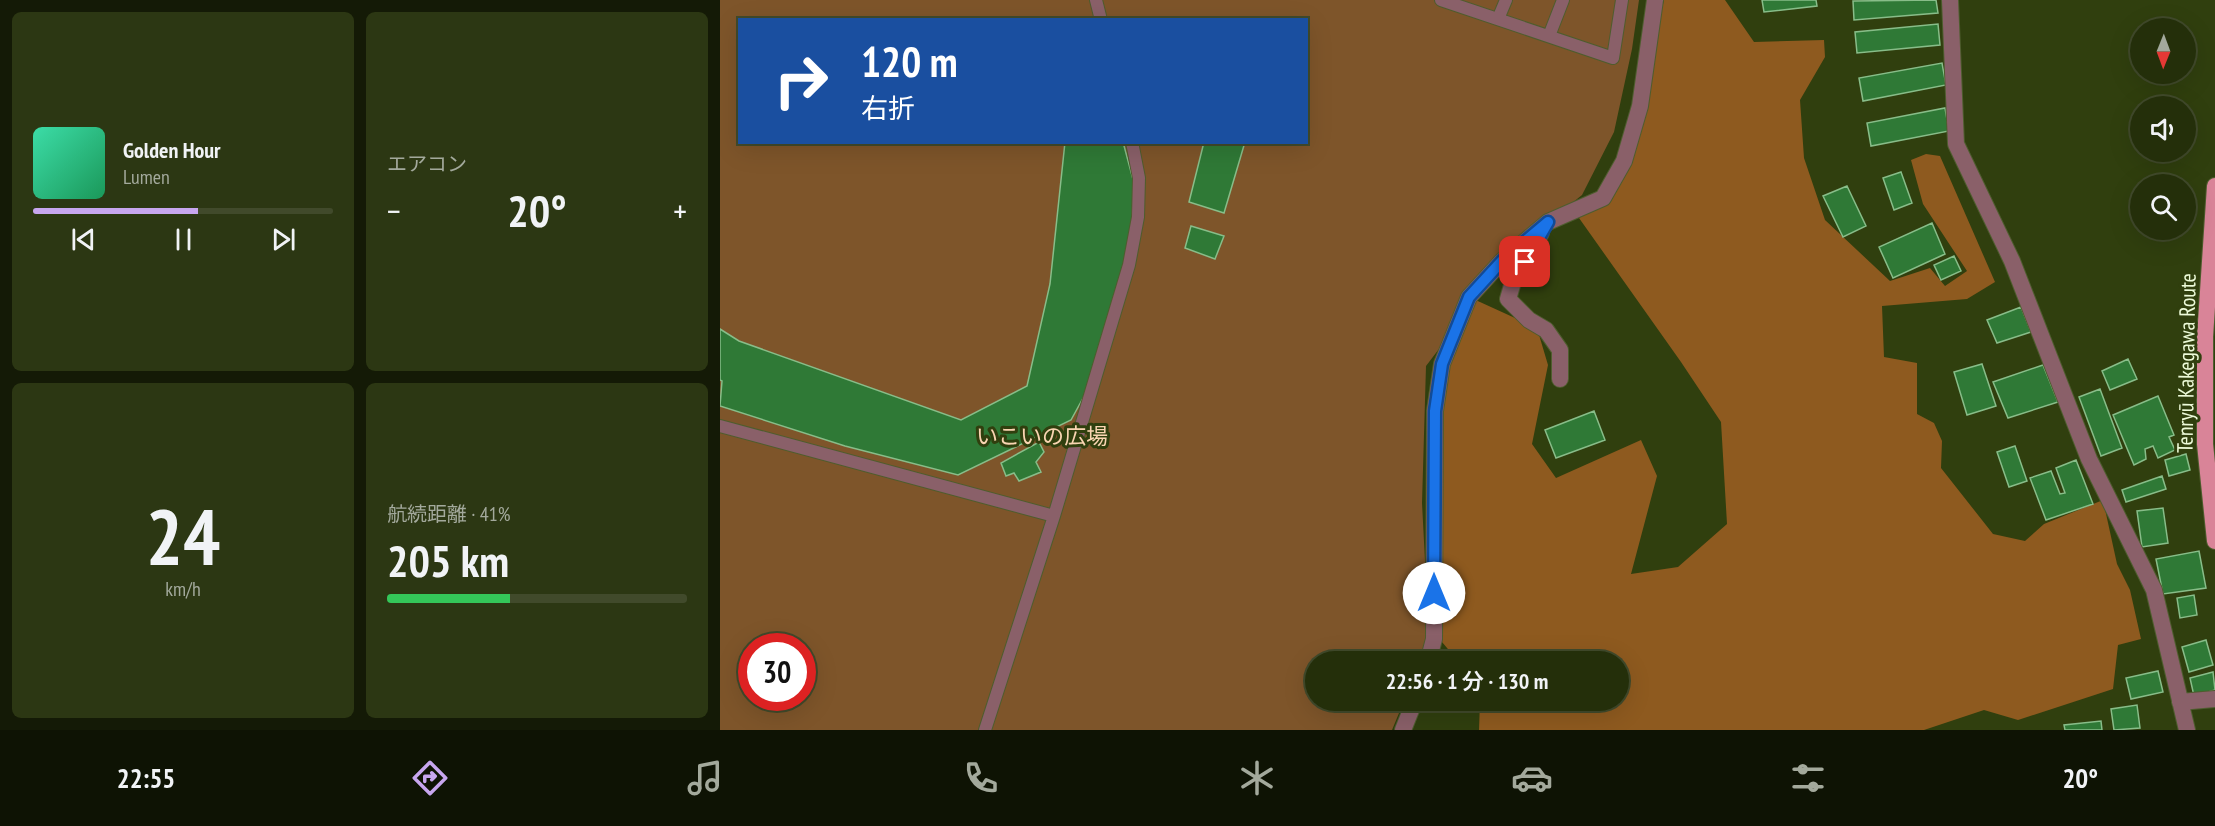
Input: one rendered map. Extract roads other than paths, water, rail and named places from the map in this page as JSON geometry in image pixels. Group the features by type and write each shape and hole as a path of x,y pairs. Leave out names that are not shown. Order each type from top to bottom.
{"main road":[{"name":"Tenryū Kakegawa Route","path":"2215,186 2205,337 2205,444 2215,541"}],"street":[{"path":"1431,651 1434,639 1435,411 1442,364 1469,297 1502,261 1548,222 1603,198 1624,161 1640,106 1655,0"},
{"path":"1950,0 1956,144 2012,261 2089,459 2154,590 2187,730"},
{"path":"1548,222 1513,282 1508,299 1529,320 1546,330 1560,350 1560,379"},
{"path":"2180,702 2215,699"},
{"path":"1403,730 1411,711"}],"lane":[{"path":"1096,0 1100,18"},
{"path":"1498,19 1506,0"},
{"path":"1549,36 1563,0"},
{"path":"1446,1 1613,58 1622,0"},
{"path":"985,730 1054,516 1129,265 1138,217 1139,178 1132,144"},
{"path":"720,426 1054,516"}],"park label":[{"name":"いこいの広場","path":"1042,436"}]}
